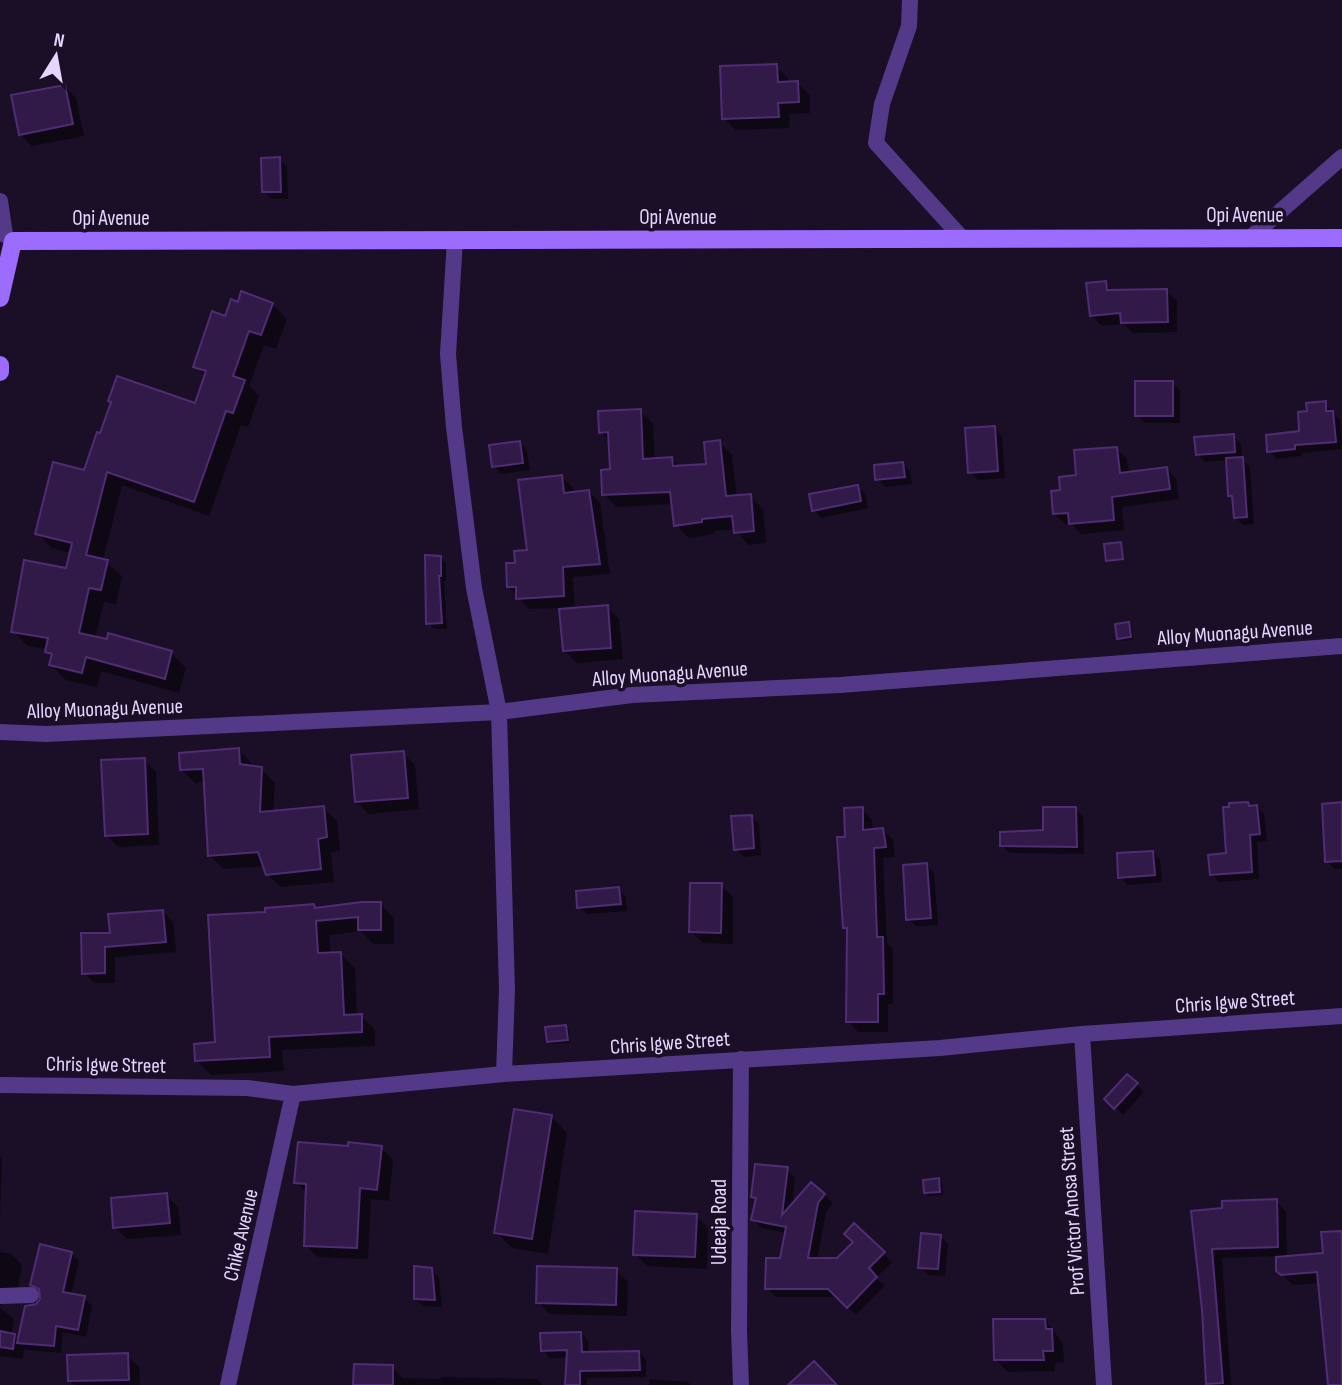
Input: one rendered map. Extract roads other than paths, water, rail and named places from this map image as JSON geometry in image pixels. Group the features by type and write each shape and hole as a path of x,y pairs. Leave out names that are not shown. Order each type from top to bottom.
{"street":[{"path":"910,0 909,26 883,104 876,143 963,239"},
{"path":"1250,238 1342,157"},
{"path":"0,201 6,237 0,298"},
{"name":"Opi Avenue","path":"6,237 455,240 1342,238"},
{"path":"455,240 448,354 454,427 474,588 499,712 507,990 504,1074"},
{"path":"0,365 0,372"},
{"name":"Alloy Muonagu Avenue","path":"0,732 46,734 499,712 632,695 840,685 1342,646"},
{"name":"Chris Igwe Street","path":"0,1085 247,1088 293,1094 504,1074 940,1048 1082,1034 1342,1016"},
{"name":"Prof Victor Anosa Street","path":"1082,1034 1104,1385"},
{"name":"Udeaja Road","path":"741,1059 741,1385"},
{"name":"Chike Avenue","path":"229,1385 293,1094"},
{"path":"0,1296 31,1295"}]}
